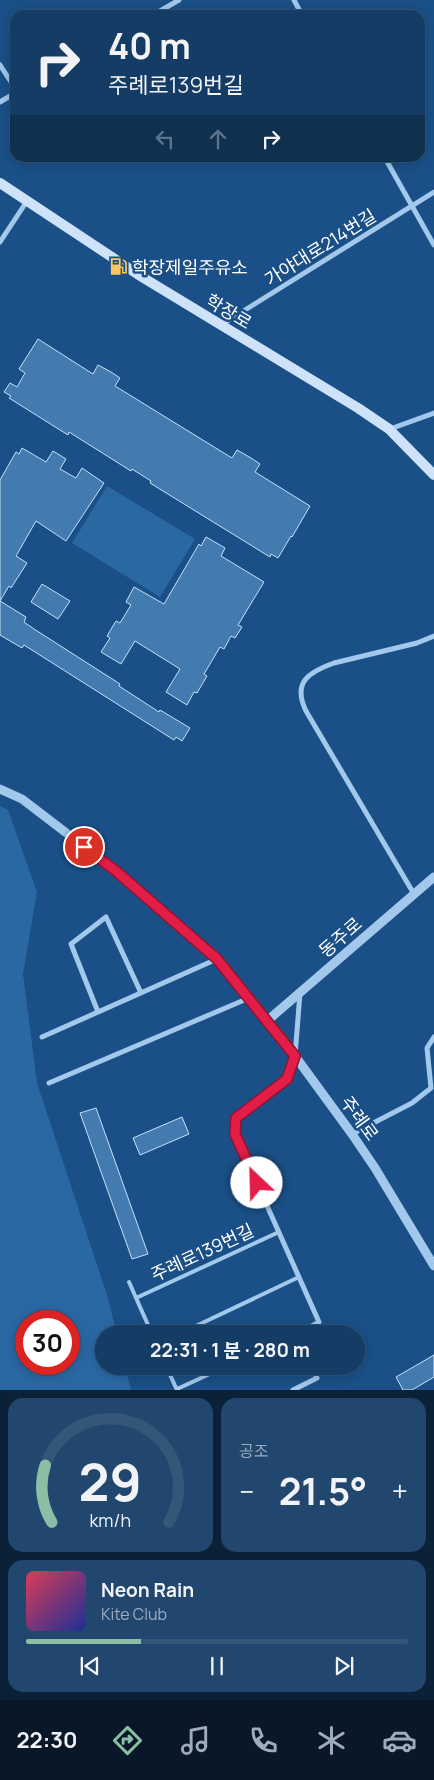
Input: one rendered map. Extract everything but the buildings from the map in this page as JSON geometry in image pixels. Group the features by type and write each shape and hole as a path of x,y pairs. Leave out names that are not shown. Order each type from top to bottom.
{"main road":[{"name":"학장로","path":"0,183 142,277 358,408 389,429 434,475"}],"street":[{"path":"162,10 179,0"},
{"path":"0,65 10,80"},
{"path":"387,162 434,245"},
{"name":"가야대로214번길","path":"221,325 434,192"},
{"path":"0,242 27,201"},
{"path":"389,429 434,413"},
{"path":"414,894 306,712 300,695 305,679 311,673 322,668 334,663 417,643 434,636"},
{"name":"주례로","path":"0,789 22,799 116,871 217,959 295,1056 352,1134 376,1168 434,1266"},
{"name":"동주로","path":"267,1021 434,877"},
{"path":"98,1012 71,944 106,917 141,993"},
{"path":"42,1038 217,959"},
{"name":"주례로139번길","path":"300,993 295,1056 287,1079 236,1118 235,1134 319,1322 314,1325"},
{"path":"49,1083 249,998"},
{"path":"352,1134 412,1102 431,1088 427,1048 434,1037"},
{"path":"293,1390 317,1378 316,1375"}],"lane":[{"name":"주례로139번길","path":"136,1298 279,1232"},
{"path":"198,1325 299,1277"},
{"name":"주례로139번길","path":"129,1282 148,1325"},
{"path":"170,1375 177,1390 208,1375"}],"shaded area":[{"path":"107,486 195,539 160,597 72,543"},
{"path":"0,806 8,810 37,892 23,974 37,1083 107,1295 115,1325 95,1325 95,1375 127,1375 131,1390 0,1390"}],"place":[{"name":"학장제일주유소","path":"118,267"}],"route":[{"path":"84,847 116,871 217,959 295,1056 287,1079 236,1118 235,1134 257,1183"}]}
